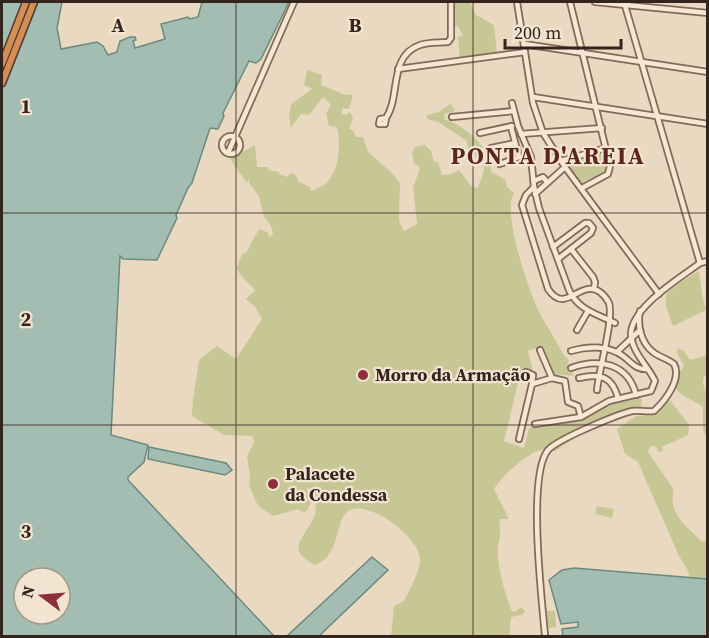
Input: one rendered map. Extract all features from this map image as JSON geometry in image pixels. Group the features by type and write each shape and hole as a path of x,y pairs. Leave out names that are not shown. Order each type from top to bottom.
{"highway":[{"path":"2,64 26,2"},
{"path":"2,83 34,2"}],"street":[{"path":"234,137 294,2"},
{"path":"387,117 393,106 398,69 410,51 423,44 450,40 450,2"},
{"path":"517,2 533,97 543,133 659,294"},
{"path":"570,2 602,128 610,171 582,188"},
{"path":"595,2 625,3 708,13"},
{"path":"625,3 700,263"},
{"path":"524,44 582,51 708,72"},
{"path":"398,69 525,52"},
{"path":"533,97 708,124"},
{"path":"512,103 518,126 531,157 535,194 572,296 588,312 615,323"},
{"path":"452,117 514,111"},
{"path":"480,134 518,126"},
{"path":"500,164 518,159 511,127"},
{"path":"521,134 602,128"},
{"path":"234,137 238,140 239,148 233,153 228,153 223,143 226,138 234,137"},
{"path":"491,148 515,143"},
{"path":"561,161 606,148"},
{"path":"535,194 565,166"},
{"path":"547,182 543,177 534,184 522,205 548,289 560,300 584,290 594,289 608,300 609,320 597,390"},
{"path":"553,247 589,222 593,231 558,259"},
{"path":"571,249 593,277 594,289"},
{"path":"535,424 581,417 618,398 647,393 653,388 655,381 631,336 634,321 640,311 659,294 700,263 708,261"},
{"path":"545,636 537,502 543,463 550,448 564,439 629,412 654,411 661,405 672,387 677,369 671,362 649,349 640,330 640,311"},
{"path":"577,330 588,312"},
{"path":"617,352 631,336 640,330"},
{"path":"571,351 603,348 617,352 639,369 647,369"},
{"path":"540,350 552,378"},
{"path":"571,368 601,362 611,366 633,382 636,394"},
{"path":"519,439 533,375 526,372"},
{"path":"579,378 598,376 608,379 615,385 618,398"},
{"path":"532,384 552,378 565,381 568,402 578,406 581,417"}],"green space":[{"path":"451,2 470,2 476,15 494,25 497,55 460,60 458,37 463,36 458,26 454,26"},
{"path":"307,70 322,75 321,85 343,94 353,95 349,109 342,108 342,114 350,112 353,118 349,129 353,130 356,137 363,137 368,152 400,183 399,221 404,231 417,224 413,188 420,168 414,163 412,153 415,147 425,145 431,151 434,162 438,162 442,175 459,170 471,186 478,188 484,172 481,160 468,153 467,141 438,122 427,119 427,115 439,112 450,104 454,112 444,114 445,120 468,132 484,148 488,155 491,172 505,179 507,187 514,193 511,202 513,231 527,281 539,311 563,354 569,360 567,365 574,376 552,374 540,347 528,351 533,372 521,371 504,441 524,448 529,428 621,400 642,399 641,408 593,426 555,451 541,450 529,455 508,472 494,489 509,519 500,519 498,545 504,588 512,611 515,612 521,607 525,611 522,615 511,617 509,636 391,636 394,606 404,601 420,563 414,544 405,533 382,516 359,508 350,510 342,520 330,554 315,565 300,554 299,548 315,515 313,491 306,487 312,500 307,511 303,512 298,509 273,516 258,506 249,485 247,457 254,442 252,436 224,435 192,416 199,360 217,346 236,359 262,319 256,308 246,299 255,290 236,269 242,254 246,253 259,229 267,232 270,238 273,233 264,217 259,196 249,183 250,178 247,183 230,159 255,145 257,167 268,167 268,170 288,177 290,173 295,174 299,182 310,187 311,191 329,180 336,166 339,150 337,127 329,126 326,114 331,105 323,97 309,115 301,114 291,128 289,117 291,104 312,89 304,85"},
{"path":"604,151 610,169 581,183 566,162"},
{"path":"699,271 706,310 673,326 666,307 666,294"},
{"path":"678,348 684,351 690,360 707,355 707,375 704,376 703,383 707,395 707,438 703,430 703,407 676,388 676,378 684,365 677,353"},
{"path":"669,399 689,425 688,435 662,447 663,451 659,452 655,446 650,446 648,452 674,490 673,506 680,519 702,542 707,540 707,578 690,577 638,462 625,454 617,429 636,416 655,414"},
{"path":"597,506 614,509 612,518 595,514"},
{"path":"547,611 555,611 556,627 548,628"}],"shaded area":[{"path":"2,2 62,2 57,28 61,49 97,42 103,46 108,55 117,52 120,41 130,37 135,37 136,40 133,41 135,48 165,39 161,24 188,17 190,19 198,17 202,2 289,2 261,59 256,63 249,61 223,113 224,116 218,129 210,128 192,183 157,260 123,259 120,256 111,435 148,445 144,462 128,477 128,480 274,636 2,636"},
{"path":"149,447 226,463 232,470 225,475 148,459"},
{"path":"372,557 388,570 319,636 287,636"},
{"path":"574,568 707,579 707,636 563,636 562,629 578,627 578,622 561,624 549,580 562,570"}],"place":[{"name":"Morro da Armação","path":"363,375"},
{"name":"Palacete da Condessa","path":"273,484"}],"district":[{"name":"PONTA D'AREIA","path":"548,156"}]}
